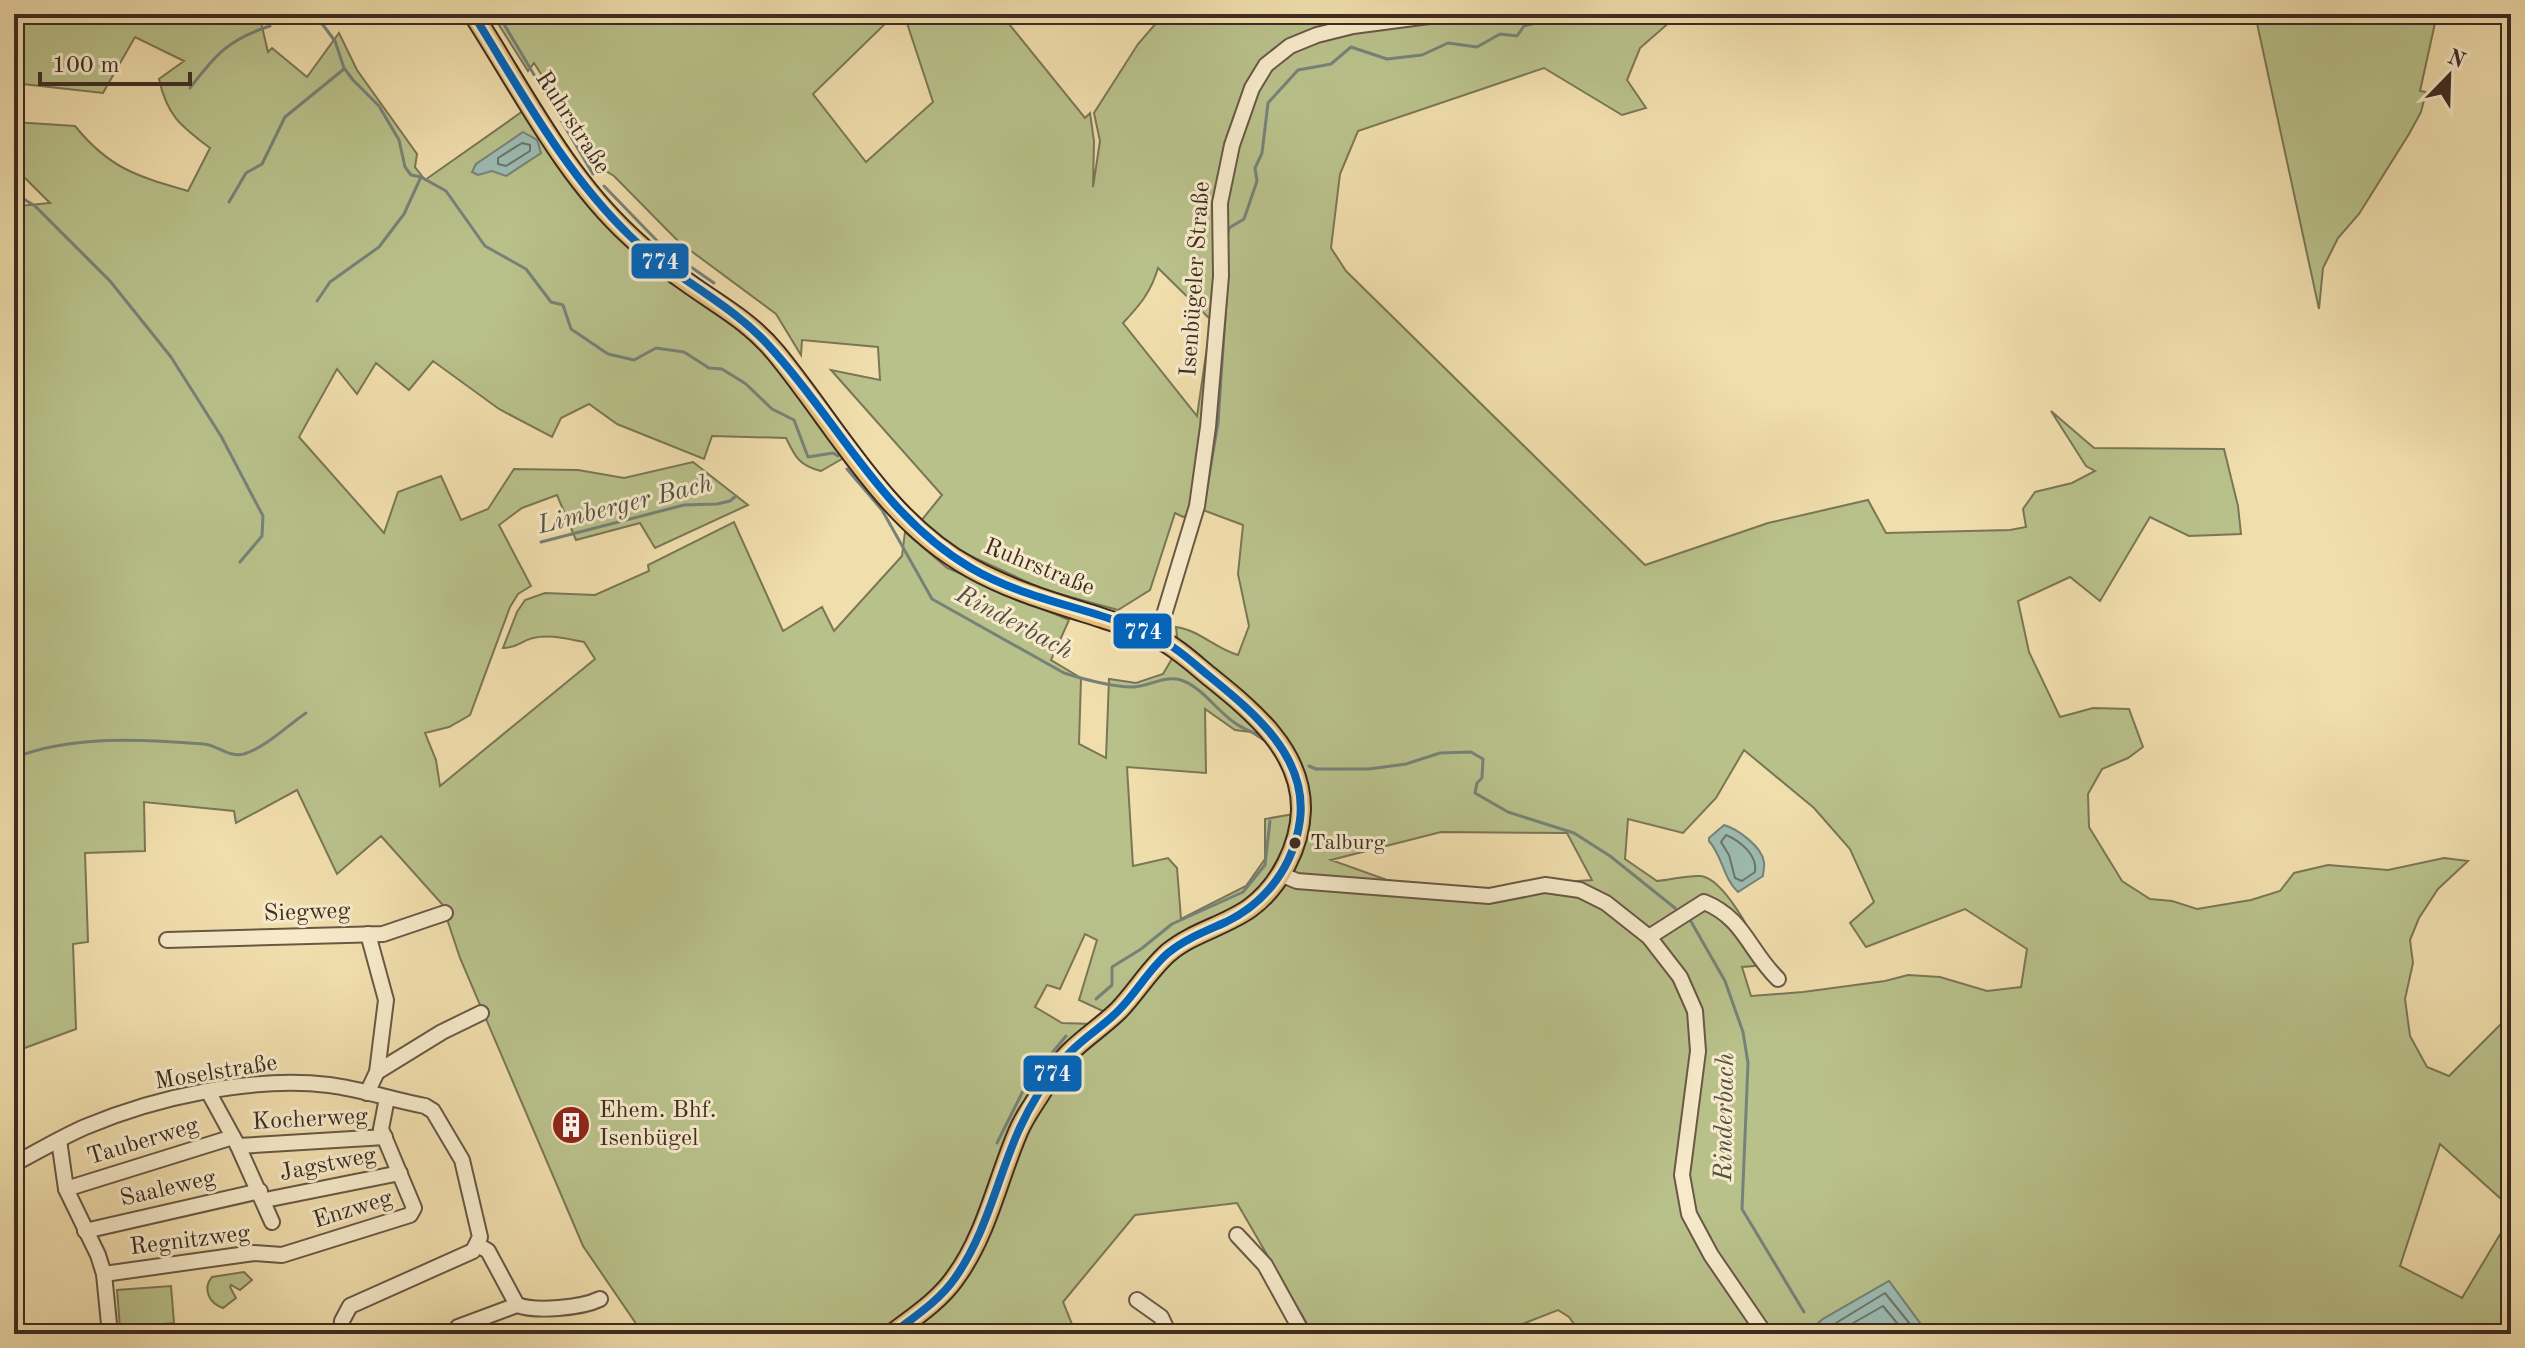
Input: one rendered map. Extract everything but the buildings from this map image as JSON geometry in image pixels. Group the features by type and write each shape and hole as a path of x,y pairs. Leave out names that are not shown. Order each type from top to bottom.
{"main road":[{"name":"Ruhrstraße","path":"473,14 585,190 630,236 661,262 751,326 775,352 907,520 937,548 974,570 1032,596 1157,638 1177,650 1266,726 1290,763 1299,791 1299,827 1294,847 1267,893 1249,909 1185,940 1164,956 1116,1012 1067,1054 1020,1126 975,1245 954,1281 929,1306 892,1334"}],"street":[{"name":"Isenbügeler Straße","path":"1157,638 1197,506 1208,427 1221,276 1220,203 1232,145 1252,88 1266,65 1290,46 1317,35 1353,26 1444,14"},
{"path":"1280,874 1297,881 1489,896 1545,885 1580,890 1606,903 1649,937 1680,977 1695,1011 1698,1051 1682,1175 1689,1214 1711,1255 1765,1334"},
{"path":"1649,937 1704,902 1731,917 1778,979"},
{"name":"Siegweg","path":"167,940 383,934 445,913"},
{"path":"367,1093 377,1072 386,1000 368,934"},
{"path":"377,1072 442,1032 481,1013"},
{"name":"Moselstraße","path":"14,1164 112,1117 161,1102 278,1083 331,1085 425,1106 433,1111 462,1160 480,1237 478,1245 488,1251 517,1305"},
{"path":"209,1093 236,1142 272,1222"},
{"name":"Enzweg","path":"282,1255 410,1215 414,1208 381,1129 387,1098"},
{"name":"Kocherweg","path":"236,1142 385,1137"},
{"path":"59,1140 66,1189 104,1274 110,1334"},
{"name":"Tauberweg","path":"66,1189 236,1142"},
{"name":"Jagstweg","path":"262,1196 400,1173"},
{"name":"Saaleweg","path":"85,1231 262,1196"},
{"path":"1237,1235 1265,1265 1303,1334"},
{"path":"341,1334 342,1321 350,1306 473,1251 478,1245"},
{"name":"Regnitzweg","path":"104,1274 254,1253 282,1255"},
{"path":"453,1334 458,1327 517,1305 527,1309 588,1305 600,1299"},
{"path":"1137,1300 1161,1317 1169,1334"}],"green space":[{"path":"14,14 259,14 268,52 272,48 307,77 339,33 357,70 417,154 415,167 425,180 523,111 575,187 763,348 847,456 821,471 799,460 786,438 712,436 704,459 617,424 589,404 561,418 552,437 499,409 433,361 409,390 376,363 357,394 337,369 299,437 384,533 398,492 441,476 461,520 488,509 514,469 578,470 624,478 693,462 748,505 655,548 640,523 576,540 557,495 522,508 499,525 531,586 518,594 510,607 470,715 449,727 425,733 436,760 440,786 595,659 584,642 558,637 533,638 503,648 525,600 545,593 595,595 649,571 648,565 734,522 783,631 822,607 834,631 902,556 905,532 947,568 1069,620 1051,660 1081,678 1079,744 1106,758 1109,679 1136,683 1163,674 1173,657 1235,708 1274,747 1251,732 1235,730 1205,709 1206,773 1127,767 1133,866 1168,858 1177,868 1181,919 1246,886 1265,859 1265,819 1294,814 1286,844 1262,887 1105,1012 1079,1000 1097,940 1085,934 1060,989 1047,985 1035,1007 1062,1023 1092,1024 1065,1048 970,1244 943,1285 881,1334 639,1334 641,1331 583,1246 460,958 442,904 381,836 337,874 297,790 236,823 234,811 144,802 145,851 85,853 88,942 73,944 76,1029 14,1052 14,200 20,206 50,203 14,167 14,122 75,126 113,162 154,181 188,191 210,148 177,119 162,92 159,79 184,61 135,37 103,93 14,83"},
{"path":"492,14 885,14 890,19 813,94 866,162 933,102 904,14 1001,14 1085,118 1090,113 1094,141 1093,187 1100,141 1094,113 1138,44 1164,14 1679,14 1640,48 1627,80 1646,108 1622,115 1544,68 1358,131 1340,174 1331,248 1346,271 1645,565 1768,523 1868,500 1886,533 2026,527 2023,509 2035,492 2072,483 2095,471 2086,466 2051,411 2094,448 2224,449 2238,506 2241,534 2189,536 2150,517 2100,601 2070,577 2018,601 2029,652 2060,717 2093,708 2129,709 2143,747 2128,758 2102,769 2088,794 2089,827 2122,881 2150,899 2172,901 2197,909 2251,900 2280,891 2294,873 2328,865 2388,870 2444,858 2468,861 2438,889 2419,918 2410,940 2413,963 2405,999 2410,1036 2427,1067 2449,1076 2511,1014 2511,1208 2440,1144 2400,1266 2462,1298 2511,1216 2511,1334 1928,1334 1889,1281 1823,1319 1805,1334 1581,1334 1569,1317 1558,1310 1497,1334 1313,1334 1237,1203 1135,1215 1063,1302 1076,1334 900,1334 941,1302 1030,1124 1072,1061 1169,963 1190,946 1257,914 1274,898 1291,868 1303,778 1178,645 1176,627 1238,655 1249,626 1238,574 1243,525 1203,510 1183,517 1175,513 1150,590 1118,610 1045,590 951,547 921,521 942,495 831,370 880,380 878,347 802,340 801,355 776,314 679,242 614,176 601,168 534,63 528,71","holes":["1158,268 1211,320 1197,416 1123,323 1144,298","1744,750 1814,808 1850,849 1874,902 1850,923 1866,947 1965,909 2027,949 2021,987 1987,991 1940,977 1908,975 1803,992 1751,996 1742,967 1768,965 1749,928 1720,888 1701,876 1657,881 1625,859 1628,819 1683,833 1716,798","1441,832 1567,833 1592,880 1466,892 1387,880 1331,860"]},
{"path":"2255,14 2437,14 2420,91 2426,92 2421,112 2359,214 2338,238 2323,268 2319,309"},
{"path":"244,1272 252,1280 240,1290 231,1285 236,1298 223,1308 214,1303 207,1291 212,1277"},
{"path":"171,1286 174,1323 120,1328 117,1290"}],"water":[{"path":"523,132 537,140 541,153 506,176 492,171 478,175 472,172 476,164"},
{"path":"1724,825 1748,839 1759,850 1764,862 1763,876 1738,892 1709,841"},
{"path":"1889,1281 1928,1334 1805,1334 1823,1319"}],"waterway":[{"path":"310,14 335,41 344,68 379,106 399,140 405,167 411,175 446,191 485,246 526,269 551,302 563,305 571,329 608,354 634,360 656,348 684,352 709,368 722,369 746,384 772,409 794,420 808,457 833,453 838,456"},
{"path":"498,14 593,174"},
{"path":"1227,237 1229,228 1244,219 1257,181 1255,168 1262,153 1268,103 1298,70 1331,64 1351,47 1387,59 1422,55 1448,43 1477,47 1500,34 1517,36 1524,26 1539,22 1543,14"},
{"path":"190,88 224,49 244,36 270,26"},
{"path":"229,202 246,173 262,164 285,117 344,69"},
{"path":"317,301 330,282 379,247 404,214 421,177"},
{"path":"604,186 665,249 714,283"},
{"path":"14,193 35,206 110,281 171,357 221,436 263,516 262,536 240,562"},
{"path":"1205,499 1218,423 1227,288"},
{"name":"Rinderbach","path":"847,469 882,510 932,599 1064,673 1124,687 1168,679 1189,683 1228,718 1263,737"},
{"name":"Limberger Bach","path":"541,542 684,505 730,501 736,496"},
{"name":"Limberger Bach","path":"14,758 59,745 108,740 204,744 239,755 268,741 306,713"},
{"name":"Rinderbach","path":"1309,766 1316,769 1369,769 1406,764 1440,753 1471,752 1483,759 1482,778 1477,783 1475,793 1508,812 1574,833 1610,856 1675,908"},
{"path":"1096,999 1112,985 1112,967 1172,924 1243,892 1265,865 1270,821"},
{"name":"Rinderbach","path":"1689,918 1725,981 1743,1032 1748,1063 1742,1209 1804,1312"},
{"path":"997,1143 1027,1083 1066,1036"}],"transit line":[{"name":"774","path":"473,14 545,130 606,211 647,251 737,317 770,347 911,522 939,546 993,580 1133,627 1170,645 1259,721 1286,756 1295,776 1300,797 1300,820 1292,852 1276,880 1241,914 1189,939 1168,953 1119,1010 1063,1060 1038,1094 1022,1123 966,1261 942,1294 892,1334"}],"place":[{"name":"Talburg","path":"1295,843"},
{"name":"Ehem. Bhf. Isenbügel","path":"571,1125"}]}
